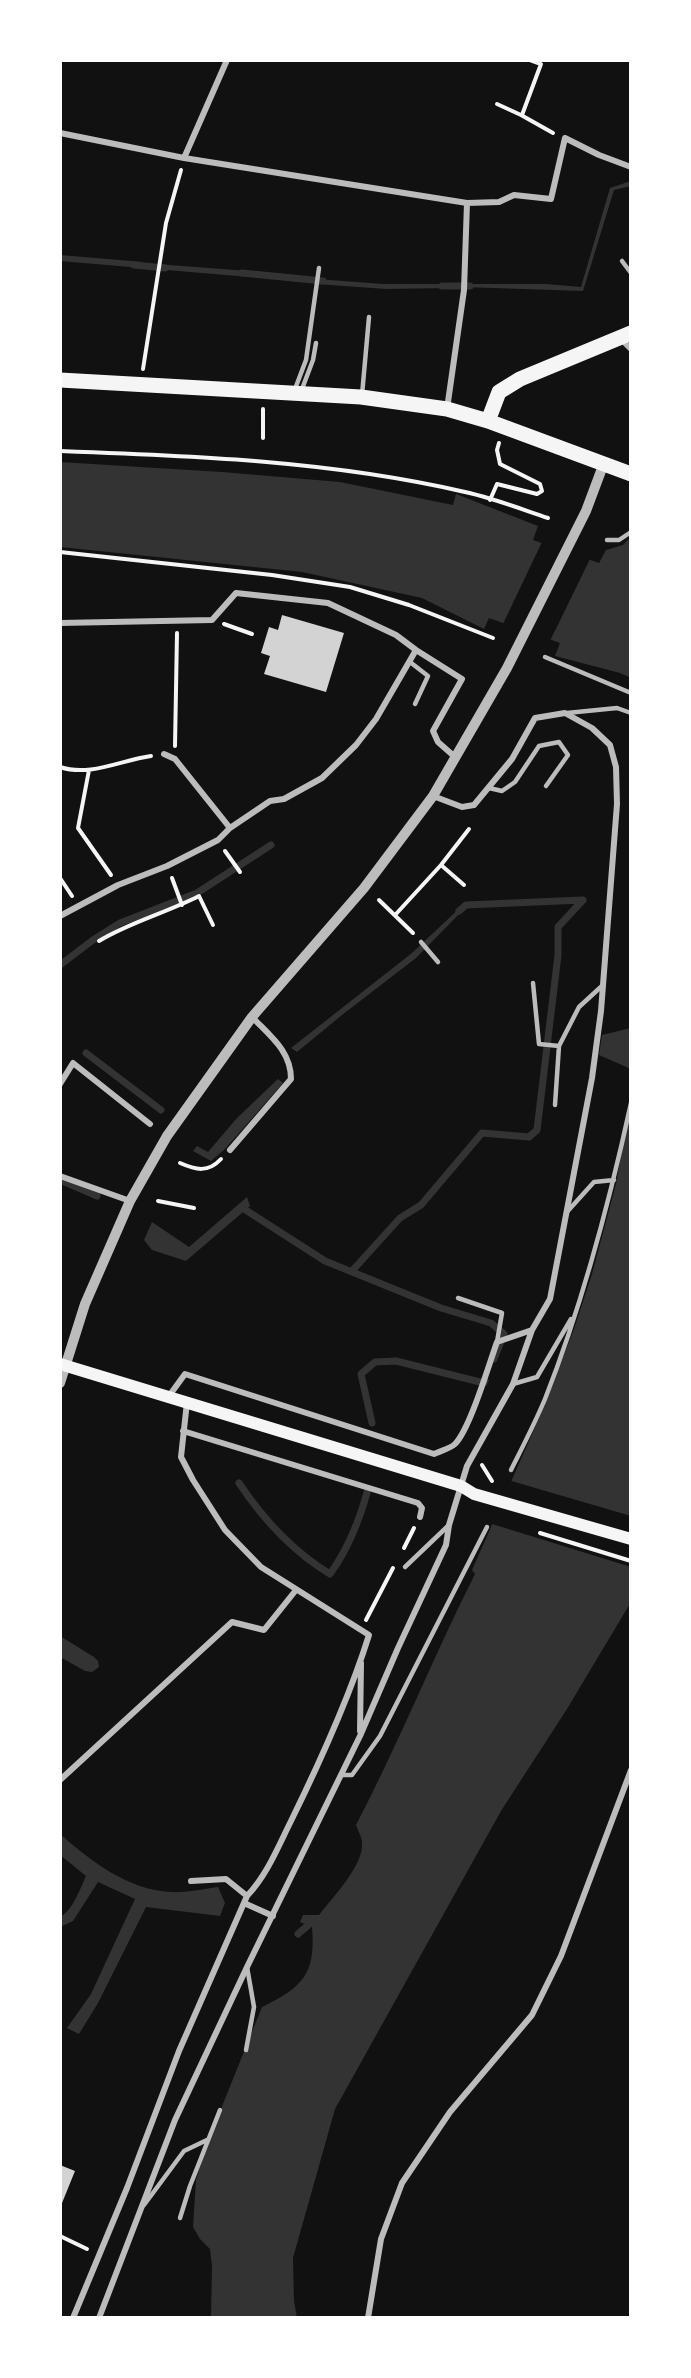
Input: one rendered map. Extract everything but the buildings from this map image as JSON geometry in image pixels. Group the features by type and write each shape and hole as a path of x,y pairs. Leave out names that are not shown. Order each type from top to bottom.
{"main road":[{"path":"488,421 498,392 520,379 628,340"},
{"path":"60,381 361,398 447,409 488,421 631,474"},
{"path":"63,1365 461,1486 474,1494 631,1539"}],"street":[{"path":"184,158 227,60"},
{"path":"60,133 184,158 467,203 499,202 514,195 551,199 565,138 599,155 631,167"},
{"path":"447,409 464,290 467,203"},
{"path":"60,1383 63,1365 85,1304 130,1201 166,1136 252,1017 364,888 433,796 507,669 586,511 604,463"},
{"path":"60,623 212,620 236,593 328,603 396,635 462,679 433,732 438,742 455,758"},
{"path":"60,916 118,885 167,866 218,840 230,828 270,801 284,799 322,777 356,745 376,719 416,650"},
{"path":"99,2318 175,2120 360,1736 446,1545 449,1525 467,1466 513,1384 532,1330 550,1299 592,1078 603,985 617,804 616,766 610,745 592,728 565,713 535,718 512,759 474,805 462,807 433,796"},
{"path":"164,754 175,759 230,828"},
{"path":"230,1150 291,1079 291,1066 285,1052 252,1017"},
{"path":"60,1084 74,1063 150,1124"},
{"path":"60,1176 130,1201"},
{"path":"169,1396 185,1374 434,1454 455,1444 462,1433 478,1398 497,1342 532,1330"},
{"path":"73,2318 127,2188 179,2052 247,1896 261,1882 311,1779 369,1635 261,1567 225,1530 193,1480 182,1457 187,1402"},
{"path":"183,1431 418,1503 422,1508 420,1517"},
{"path":"60,1780 232,1622 264,1630 296,1590"},
{"path":"360,1736 361,1659"},
{"path":"368,2318 381,2239 402,2182 450,2112 532,2015 561,1956 631,1770"},
{"path":"191,1881 226,1879 247,1896"},
{"path":"244,1904 273,1916"}],"lane":[{"path":"622,261 631,273"},
{"path":"296,395 306,360 319,268"},
{"path":"361,398 369,317"},
{"path":"296,395 313,360 316,343"},
{"path":"607,540 619,540 631,532"},
{"path":"545,657 631,693"},
{"path":"410,662 428,676 415,704"},
{"path":"565,713 617,708 631,713"},
{"path":"489,788 502,791 515,782 539,746 559,742 568,755 546,786"},
{"path":"421,942 438,962"},
{"path":"533,983 539,1044 559,1046"},
{"path":"555,1105 559,1046 579,1007 603,985"},
{"path":"512,1470 544,1401 578,1307 614,1180 631,1103"},
{"path":"566,1213 594,1182 614,1180"},
{"path":"458,1298 502,1313 497,1342"},
{"path":"513,1384 537,1377 578,1307"},
{"path":"405,1567 449,1525"},
{"path":"341,1775 352,1775 380,1736 487,1527"},
{"path":"246,2050 254,2007 247,1967"},
{"path":"180,2218 220,2110"},
{"path":"141,2209 184,2151 207,2140"}],"path":[{"path":"522,115 541,64 530,60"},
{"path":"497,105 522,115 565,138"},
{"path":"141,385 166,223 184,158"},
{"path":"263,438 264,393"},
{"path":"490,500 497,484 537,494 542,491 540,484 500,464 497,450 499,442"},
{"path":"60,451 155,454 318,466 466,492 548,518"},
{"path":"212,620 252,634"},
{"path":"175,759 177,621"},
{"path":"60,767 71,771 89,770 164,754"},
{"path":"89,770 78,828 118,885"},
{"path":"396,914 470,830"},
{"path":"234,865 240,872"},
{"path":"441,865 464,885"},
{"path":"167,866 182,905"},
{"path":"60,878 79,906"},
{"path":"99,941 122,927 182,905 199,896 213,925"},
{"path":"380,900 421,942"},
{"path":"180,1163 204,1171 215,1166 230,1150"},
{"path":"158,1201 194,1208"},
{"path":"360,1631 420,1517"},
{"path":"530,1530 631,1561"},
{"path":"60,2236 98,2254"}],"shaded area":[{"path":"631,181 631,186 614,190 583,291 463,287 463,284 546,284 581,287 610,188"},
{"path":"60,255 143,262 142,268 60,261"},
{"path":"156,264 249,271 249,277 155,269"},
{"path":"317,279 383,284 450,284 450,288 386,289 316,284"},
{"path":"60,462 340,482 453,505 456,494 538,526 533,540 599,563 606,550 623,545 631,536 631,678 555,656 560,643 489,618 484,629 422,598 302,572 60,547"},
{"path":"464,904 466,907 416,958 297,1052 291,1048 412,953"},
{"path":"631,1028 631,1069 599,1055 602,1035"},
{"path":"278,1079 283,1083 225,1149 211,1161 193,1151 197,1146 208,1152 237,1118"},
{"path":"631,1098 631,1602 567,1709 501,1811 335,2109 293,2258 294,2301 297,2318 211,2318 210,2249 193,2227 196,2180 206,2146 262,2007 288,1993 304,1977 309,1968 312,1957 312,1927 300,1922 303,1915 319,1915 346,1881 358,1861 362,1843 356,1825 475,1574 472,1570 544,1407 592,1274 616,1184"},
{"path":"247,1197 250,1206 186,1261 152,1250 144,1240 152,1222 189,1247"},
{"path":"60,1636 94,1657 99,1667 92,1672 85,1671 60,1657"},
{"path":"60,1834 97,1864 125,1880 155,1890 171,1892 218,1887 225,1903 220,1916 146,1907 98,2003 79,2034 67,2028 91,1994 135,1899 98,1882 73,1921 60,1927 60,1917 65,1914 79,1893 86,1876 60,1855"}],"pier":[{"path":"543,540 591,557 549,643 502,626"},
{"path":"508,1480 631,1516 631,1567 489,1523"}],"waterway":[{"path":"134,265 165,268"},
{"path":"242,273 323,281"},
{"path":"442,286 470,286"},
{"path":"60,965 120,923 197,893 271,845"},
{"path":"352,1271 400,1218 421,1205 482,1133 529,1137 537,1130 558,955 558,927 583,900 466,905 459,911"},
{"path":"86,1053 161,1110"},
{"path":"60,1180 97,1196"},
{"path":"241,1207 325,1261 441,1308 491,1323 504,1334 494,1359"},
{"path":"372,1423 361,1374 375,1362 396,1361 484,1383 485,1381"},
{"path":"239,1483 279,1533 303,1555 330,1574 353,1533 368,1489"},
{"path":"298,1934 313,1921"}]}
